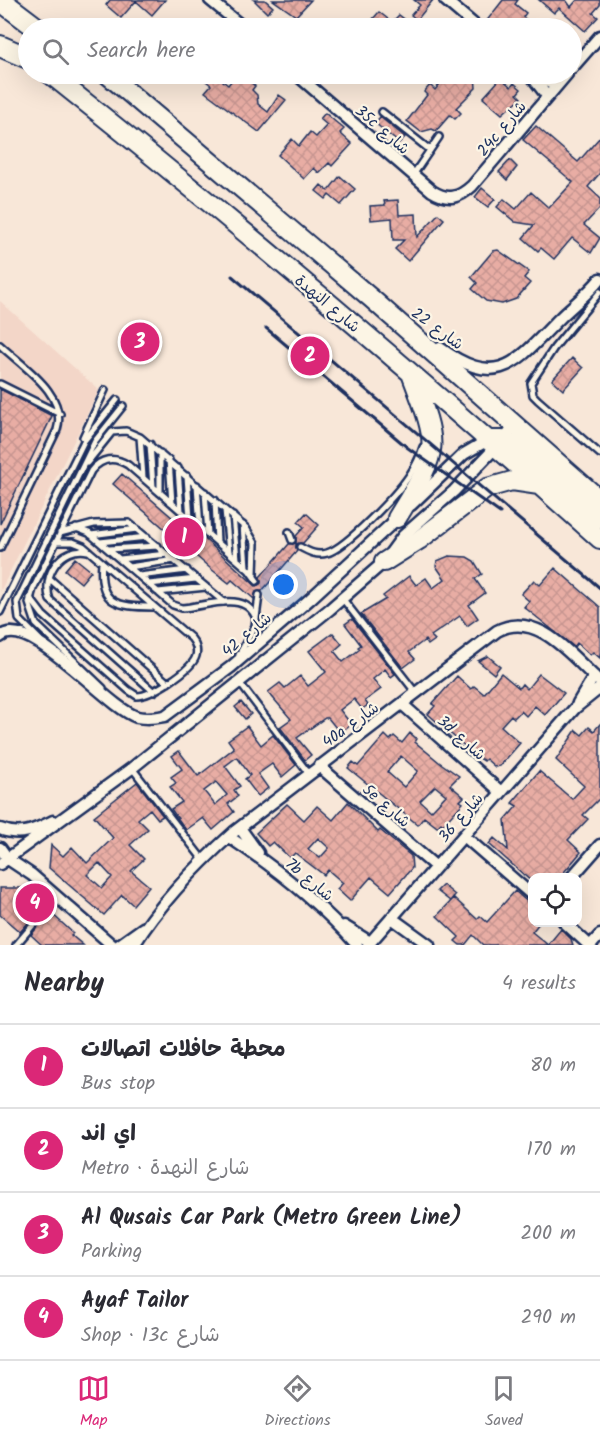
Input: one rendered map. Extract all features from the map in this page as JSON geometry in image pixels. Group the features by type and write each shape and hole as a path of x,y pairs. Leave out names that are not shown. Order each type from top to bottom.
{"highway":[{"path":"0,0 24,18"},
{"path":"0,46 18,53"}],"main road":[{"path":"0,10 18,20"},
{"path":"0,38 18,50"},
{"name":"شارع النهدة","path":"63,84 178,176 411,374 500,439 600,500"},
{"name":"شارع النهدة","path":"119,84 372,299 540,485 600,539"},
{"path":"397,518 431,459 432,434 411,374"},
{"path":"500,439 523,453 600,518"},
{"path":"384,562 419,540 487,488 512,481 540,485"}],"street":[{"path":"210,0 232,18"},
{"path":"445,0 466,18"},
{"path":"582,57 600,36"},
{"name":"35c شارع","path":"308,84 438,195 455,198"},
{"path":"539,84 547,96"},
{"path":"552,84 556,86"},
{"name":"24c شارع","path":"455,198 472,186 556,86"},
{"name":"شارع 22","path":"372,299 459,362 492,369 515,362 524,356 600,279"},
{"name":"شارع 42","path":"0,637 15,632 42,644 114,704 139,717 152,719 165,716 231,667 310,599 464,454 500,439"},
{"name":"شارع 42","path":"4,861 132,768 342,598 384,562 403,536 454,491 500,439"},
{"name":"40a شارع","path":"119,945 143,928 204,861 240,828 497,631 515,624 524,624 542,631 597,679"},
{"name":"شارع 36","path":"369,943 396,915 575,708 597,679"},
{"name":"شارع 36","path":"575,708 600,688"},
{"name":"3d شارع","path":"402,704 501,792"},
{"name":"5e شارع","path":"319,766 436,867"},
{"name":"شارع 42","path":"0,829 12,834 28,832 72,812"},
{"name":"7b شارع","path":"240,828 260,855"},
{"path":"464,836 528,892"},
{"name":"7b شارع","path":"230,837 260,855 341,925 369,943"},
{"path":"575,873 600,845"},
{"path":"0,848 4,861 32,875 112,945"},
{"path":"19,851 32,875"},
{"path":"396,915 429,945"},
{"name":"7b شارع","path":"341,925 357,945"},
{"path":"570,927 590,945 600,935"},
{"name":"40a شارع","path":"134,945 143,928"}],"lane":[{"path":"382,112 430,150"},
{"path":"413,175 439,137"},
{"path":"600,292 538,369 531,389 538,400 600,454"},
{"path":"0,345 52,394 60,414 57,430 0,548"},
{"path":"0,384 60,414"},
{"path":"80,448 86,428 105,390"},
{"path":"0,612 80,448 93,426 117,400"},
{"path":"42,644 19,619 17,602 98,434 123,406"},
{"path":"300,547 323,554 338,548 398,490 420,455 428,418"},
{"path":"78,477 112,432 126,431 140,437 243,525 255,543 254,575 256,581"},
{"path":"140,437 143,478"},
{"path":"150,444 153,487"},
{"path":"160,453 160,493"},
{"path":"114,704 91,675 36,624 31,614 30,597 91,471 99,462 111,459 120,460 254,575"},
{"path":"169,460 172,503"},
{"path":"178,468 181,511"},
{"path":"187,476 190,519"},
{"path":"197,485 200,527"},
{"path":"205,492 208,534"},
{"path":"215,500 217,542"},
{"path":"225,510 229,552"},
{"path":"233,516 237,559"},
{"path":"60,533 76,528 121,521 138,528 224,602"},
{"path":"243,525 246,567"},
{"path":"76,528 91,535 179,607 224,602 247,605 256,619"},
{"path":"91,535 138,528"},
{"path":"287,534 292,540"},
{"path":"100,542 147,537"},
{"path":"30,597 43,615 137,696 154,692 195,660 196,646 191,638 102,562 73,542 56,542"},
{"path":"109,549 158,546"},
{"path":"89,551 77,549 65,553 57,562 50,579 48,595 53,604 154,692"},
{"path":"120,559 167,554"},
{"path":"129,567 175,560"},
{"path":"102,562 100,585 106,595 130,606 155,607"},
{"path":"139,576 187,570"},
{"path":"50,579 168,683"},
{"path":"149,584 196,579"},
{"path":"158,592 206,587"},
{"path":"231,667 248,642 256,619 259,595"},
{"path":"342,598 416,693"},
{"path":"239,682 309,774"},
{"path":"132,768 204,861"},
{"path":"15,945 57,897"}],"shaded area":[{"path":"0,301 99,390 0,592"}],"building":[{"path":"110,0 165,0 152,15 136,1 121,18 106,5"},
{"path":"254,0 265,0 273,7 267,13"},
{"path":"273,0 311,0 296,16"},
{"path":"414,0 433,0 419,18 415,18 411,15 420,5"},
{"path":"503,0 518,0 515,4 526,13 524,18 489,18"},
{"path":"539,0 566,0 571,7 577,0 600,0 600,5 593,13 598,17 585,31 582,28 582,18 570,18 559,8 554,13"},
{"path":"379,12 387,18 374,18"},
{"path":"253,84 255,86 252,90 257,95 258,104 268,112 279,95 286,100 259,132 205,92 211,85"},
{"path":"440,84 476,84 476,88 456,108 461,113 455,119 450,115 436,131 432,129 421,132 407,121 427,95 424,92 430,85 435,90"},
{"path":"496,84 508,84 511,87 515,84 521,89 517,94 521,98 502,114 483,98"},
{"path":"325,113 344,129 340,133 352,144 332,166 329,163 319,173 314,168 304,179 278,155 292,139 299,146 310,132 316,137 327,125 320,119"},
{"path":"380,117 405,137 399,143 375,123"},
{"path":"536,126 578,162 600,137 600,173 588,187 600,198 600,208 584,225 600,238 591,253 572,238 554,259 541,248 538,251 523,238 534,225 515,222 497,207 504,199 516,209 531,192 549,208 573,182 523,140"},
{"path":"510,160 517,167 507,180 499,172"},
{"path":"340,176 355,189 341,205 329,195 326,199 316,191 321,185 328,191"},
{"path":"482,188 495,199 488,207 475,197"},
{"path":"398,200 399,215 416,214 417,237 438,214 444,219 408,261 395,249 404,240 393,240 392,218 371,220 370,206 385,205 384,201"},
{"path":"498,250 529,272 524,278 530,283 516,299 502,304 486,301 472,289 477,283 471,277 493,251"},
{"path":"572,358 583,368 563,390 552,380"},
{"path":"0,389 52,416 0,524"},
{"path":"122,474 181,525 185,521 256,586 261,583 260,577 289,544 296,543 296,536 304,527 298,522 306,513 319,525 303,543 296,544 297,551 262,591 256,592 254,599 232,580 229,583 211,569 113,484"},
{"path":"449,556 467,557 474,561 482,574 475,579 485,593 469,605 478,618 467,626 460,616 431,636 435,640 428,645 425,640 409,652 415,659 403,668 361,614 386,599 383,596 409,576 416,585 426,578 433,588 445,579 436,566 437,561"},
{"path":"75,558 91,571 81,583 65,570"},
{"path":"555,568 600,607 600,658 593,652 590,655 577,643 574,647 524,607 529,601 521,594 534,580 540,585"},
{"path":"352,619 395,674 391,677 385,669 373,679 381,689 365,701 368,705 362,709 354,699 340,710 351,724 340,733 328,718 325,718 297,738 311,755 305,760 280,727 291,719 268,692 280,683 285,688 300,676 308,686 326,672 309,651 333,633 342,644 334,651 343,662 360,649 358,647 361,645 345,624"},
{"path":"488,656 500,666 494,674 478,661"},
{"path":"501,673 519,688 522,684 527,689 539,674 564,693 545,715 535,706 526,716 521,711 514,718 511,715 501,726 520,743 500,766 495,767 486,759 484,761 476,756 428,714 435,706 432,704 457,676 471,689 474,686 484,694"},
{"path":"241,702 251,714 245,719 235,707"},
{"path":"600,724 600,798 583,815 588,819 568,840 581,852 563,873 528,873 528,878 489,844 494,838 508,850 505,820 517,806 512,803 539,771 572,799 584,786 556,760 576,730 582,735 589,727 594,731"},
{"path":"247,726 261,745 273,735 296,765 282,777 272,764 258,774 268,788 258,796 245,779 250,775 237,757 225,766 240,786 234,790 238,796 228,804 234,812 213,830 203,818 186,830 171,809 182,802 170,787 176,783 171,777 182,769 172,756 179,751 198,776 234,748 228,740","holes":["216,782 227,795 215,805 204,791"]},
{"path":"410,733 417,739 415,742 459,776 450,785 464,797 460,801 463,803 443,825 441,823 437,827 424,817 418,825 348,768 353,762 358,766 385,735 390,740 394,736 402,743","holes":["401,756 418,771 404,787 387,772","435,786 446,795 431,811 420,801"]},
{"path":"137,782 163,816 158,819 150,809 138,819 148,829 130,845 144,859 131,871 149,886 133,905 122,895 104,915 49,868 51,845 63,856 72,847 87,863 113,838 94,816","holes":["99,863 112,877 102,888 87,875"]},
{"path":"348,802 378,832 380,830 411,856 412,868 390,893 371,877 350,901 337,889 343,883 328,870 324,875 295,853 290,858 273,842 268,846 256,833 287,804 304,820 317,806 333,820","holes":["318,838 329,848 320,858 308,849"]},
{"path":"443,885 455,895 450,901 437,891"},
{"path":"0,888 24,888 43,906 20,932 0,915"},
{"path":"515,891 528,902 528,927 536,927 532,932 548,945 483,945 473,935 465,945 460,945 455,941 459,937 437,916 454,898 477,919 480,916 487,922"},
{"path":"50,912 83,945 42,945 31,935"},
{"path":"561,929 571,939 573,945 548,945"}],"railway":[{"path":"232,276 600,588"},
{"path":"266,328 408,448 500,513"}],"place":[{"name":"Al Qusais Car Park (Metro Green Line)","path":"140,342"},
{"name":"اي اند","path":"310,356"},
{"name":"محطة حافلات اتصالات","path":"184,537"},
{"name":"Ayaf Tailor","path":"35,903"}]}
